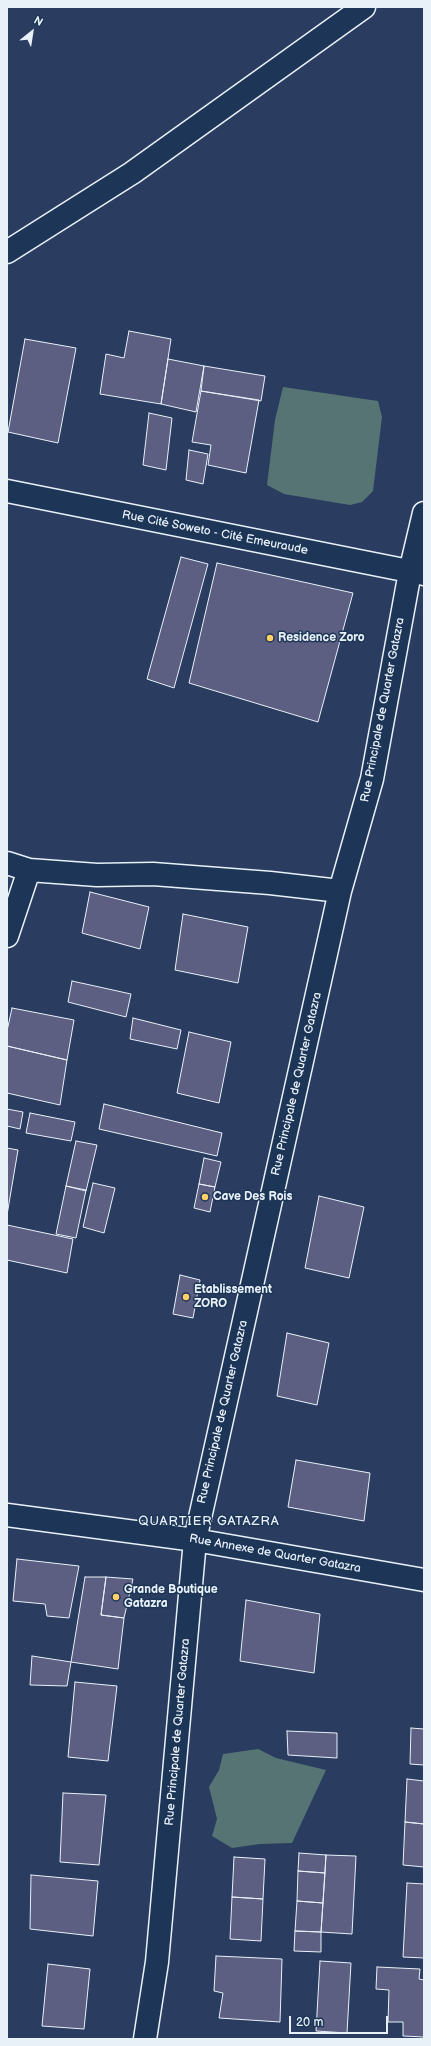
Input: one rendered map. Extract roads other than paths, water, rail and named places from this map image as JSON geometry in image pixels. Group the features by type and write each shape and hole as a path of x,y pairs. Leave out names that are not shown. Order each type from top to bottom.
{"street":[{"path":"7,252 132,173 364,7"},
{"name":"Rue Cité Soweto - Cité Emeuraude","path":"7,491 417,573"},
{"name":"Rue Principale de Quarter Gatazra","path":"146,2039 157,1962 194,1540 340,891 372,780 417,573 424,513"},
{"path":"7,863 28,870 97,875 153,874 270,882 340,891"},
{"path":"7,936 28,870"},
{"name":"Rue Annexe de Quarter Gatazra","path":"7,1516 194,1540 424,1580"}],"place":[{"name":"Residence Zoro","path":"270,638"},
{"name":"Cave Des Rois","path":"205,1197"},
{"name":"Etablissement ZORO","path":"186,1297"},
{"name":"Grande Boutique Gatazra","path":"116,1597"}],"district":[{"name":"QUARTIER GATAZRA","path":"209,1522"}]}
